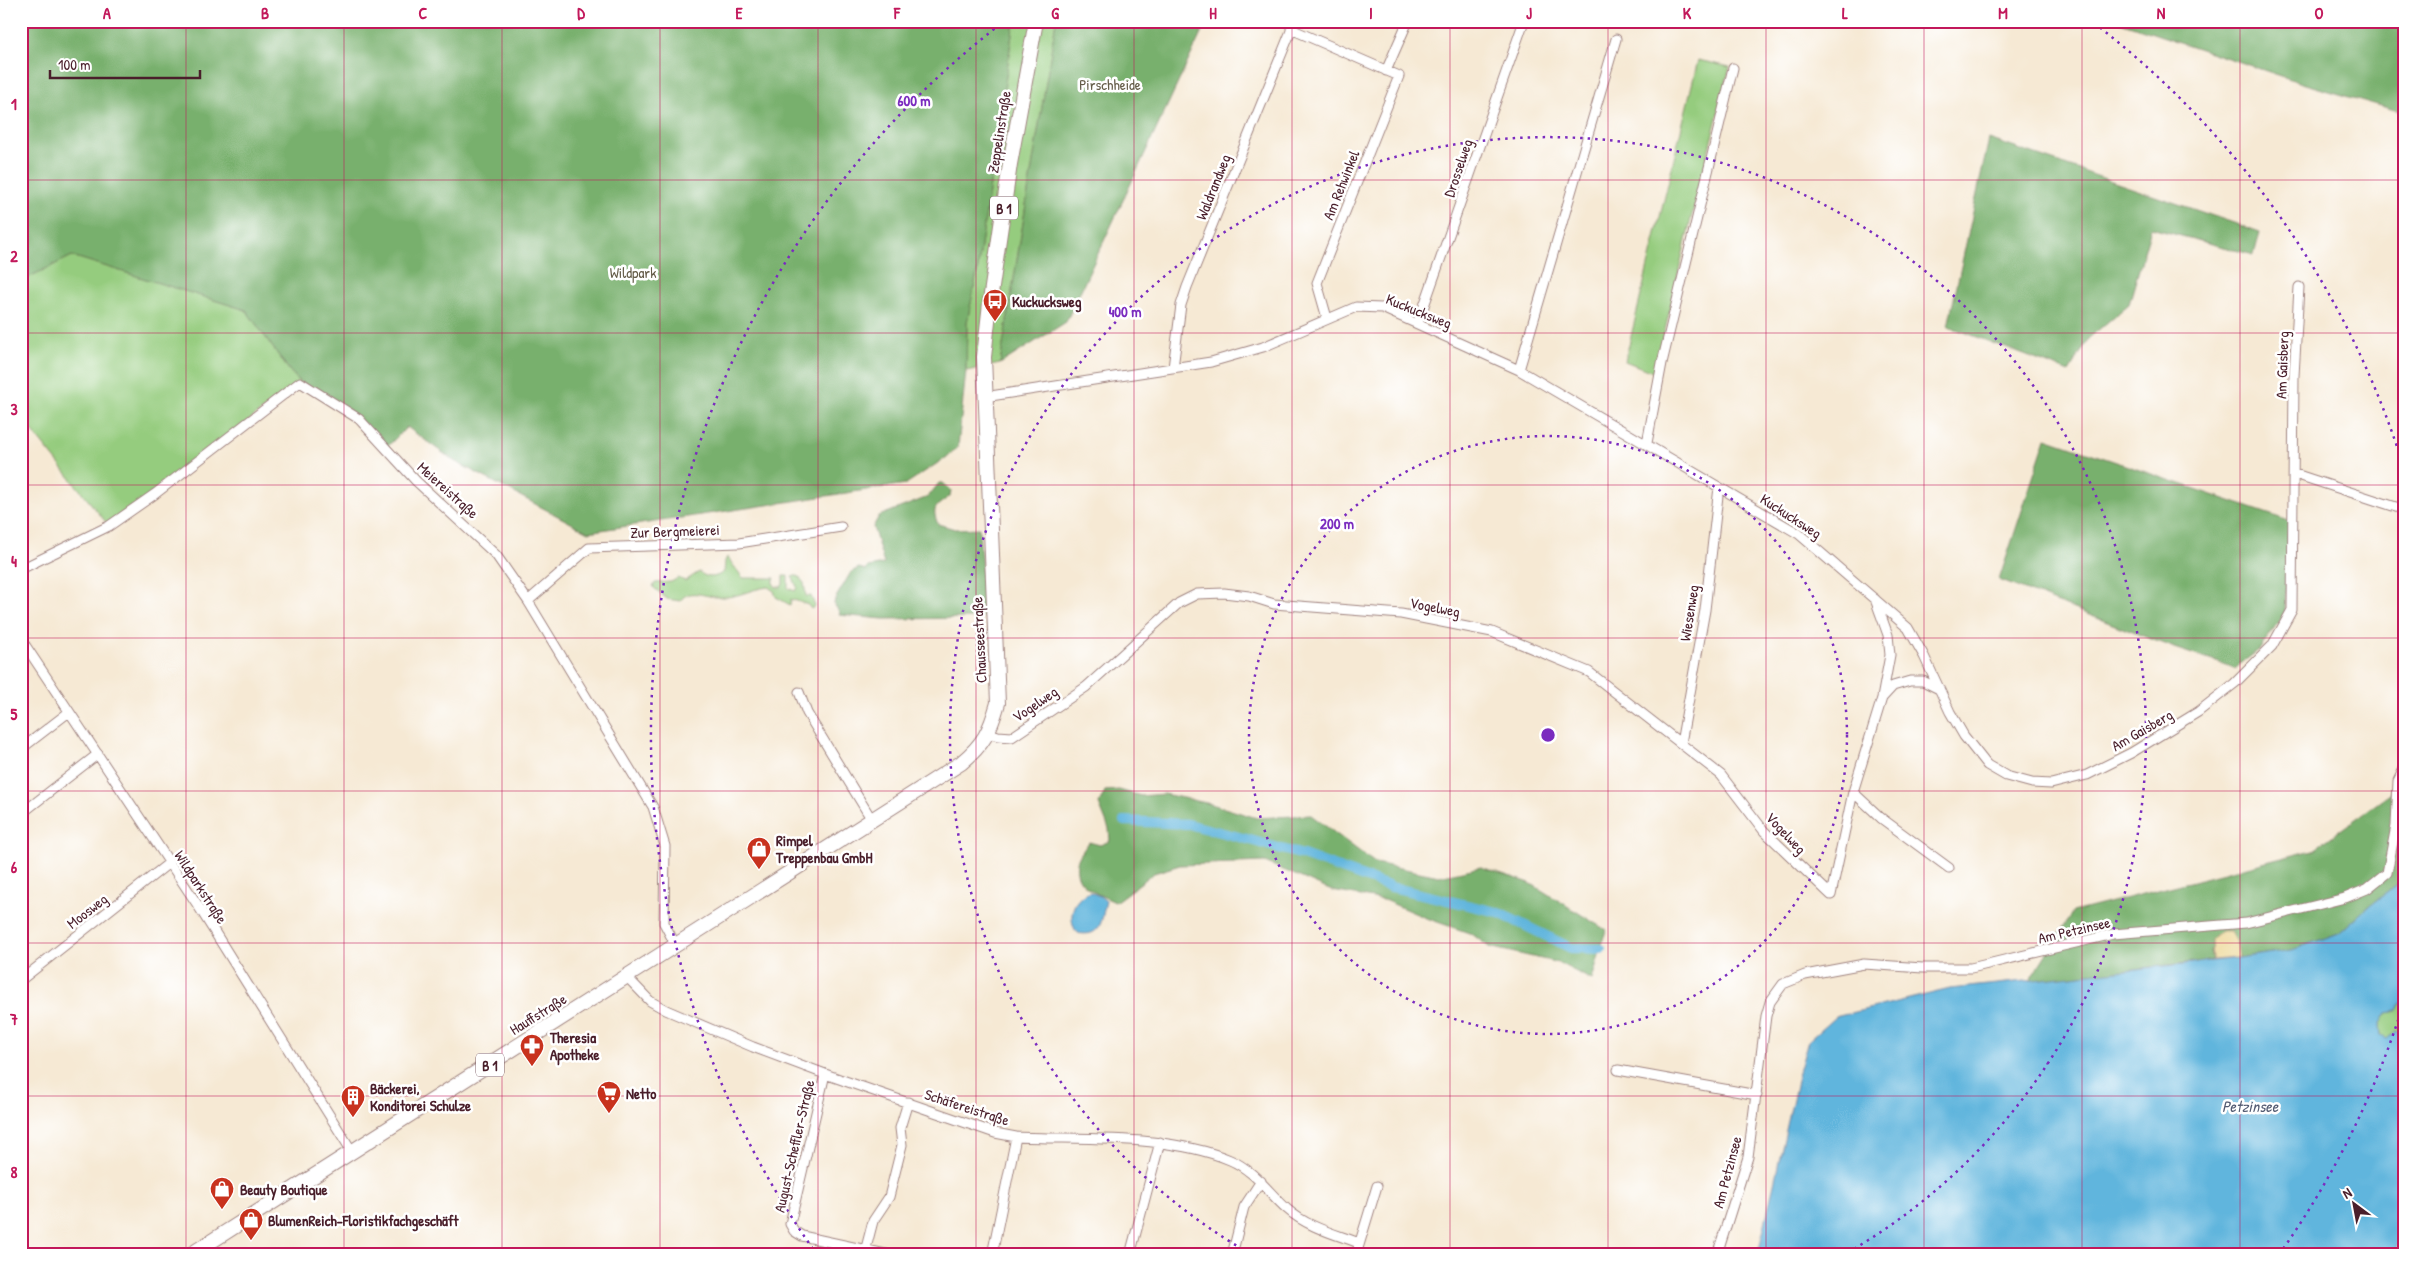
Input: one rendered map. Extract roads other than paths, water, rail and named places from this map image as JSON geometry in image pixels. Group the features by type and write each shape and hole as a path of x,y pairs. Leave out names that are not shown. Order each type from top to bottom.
{"main road":[{"name":"Zeppelinstraße","path":"984,397 984,357 990,294 1010,164 1036,21"},
{"name":"Chausseestraße","path":"676,946 961,763 976,751 989,733 998,703 984,397"},
{"name":"Hauffstraße","path":"190,1255 676,946"}],"street":[{"path":"1293,25 1386,71 1408,21"},
{"name":"Drosselweg","path":"1418,323 1524,21"},
{"name":"Waldrandweg","path":"1173,368 1181,305 1187,287 1293,25"},
{"path":"1519,370 1616,39"},
{"path":"1647,443 1662,363 1733,68"},
{"name":"Am Rehwinkel","path":"1327,318 1317,283 1399,76 1386,71"},
{"name":"Am Gaisberg","path":"1908,628 1964,736 1987,765 2006,776 2032,783 2051,784 2087,775 2138,749 2198,712 2235,683 2272,646 2292,610 2294,376 2299,287"},
{"name":"Kuckucksweg","path":"984,397 1211,362 1263,347 1356,307 1382,308 1519,370 1647,443 1799,534 1908,628"},
{"name":"Meiereistraße","path":"21,569 109,526 155,494 300,382 359,419 416,481 489,548 528,601 654,807 665,846 664,924 676,946"},
{"path":"2294,474 2405,510"},
{"name":"Wiesenweg","path":"1681,743 1705,610 1719,487"},
{"name":"Zur Bergmeierei","path":"528,601 589,548 739,543 841,527"},
{"name":"Vogelweg","path":"989,733 1012,737 1086,687 1179,603 1198,594 1224,593 1249,596 1274,604 1401,614 1492,632 1589,672 1721,776 1764,831 1831,896 1853,792"},
{"path":"1875,598 1888,635 1890,655 1882,698 1853,792 1881,818 1949,868"},
{"name":"Wildparkstraße","path":"22,644 98,754 169,863 353,1153"},
{"path":"1882,698 1893,686 1910,681 1923,681 1939,688"},
{"path":"799,692 807,713 872,820"},
{"path":"21,749 69,712"},
{"path":"21,814 98,754"},
{"name":"Am Petzinsee","path":"1717,1255 1748,1157 1758,1095 1766,1016 1770,1002 1783,984 1794,979 1864,964 1923,968 1971,968 2113,934 2246,923 2345,898 2367,889 2387,872 2396,826 2398,781 2405,767"},
{"name":"Moosweg","path":"21,980 169,863"},
{"name":"Schäfereistraße","path":"627,978 650,1000 666,1010 753,1047 995,1133 1016,1137 1160,1142 1201,1150 1232,1160 1261,1181 1288,1210 1308,1223 1360,1243"},
{"path":"1618,1070 1758,1095"},
{"name":"August-Scheffler-Straße","path":"825,1074 790,1224 794,1231 802,1236 866,1248"},
{"path":"890,1255 866,1248 873,1221 889,1197 902,1145 900,1128 908,1102"},
{"path":"992,1255 1016,1137"},
{"path":"1130,1255 1160,1142"},
{"path":"1232,1255 1244,1207 1261,1181"},
{"path":"1356,1255 1377,1186"}],"water":[{"name":"Petzinsee","path":"2405,880 2405,1003 2400,1005 2397,1011 2387,1013 2380,1025 2381,1036 2387,1039 2396,1031 2405,1035 2405,1207 2395,1255 1758,1255 1799,1072 1808,1041 1835,1017 1950,989 2239,958 2292,950 2339,933 2371,904"},
{"path":"1090,892 1106,901 1101,921 1092,933 1077,933 1072,921 1073,909 1079,899"}],"waterway":[{"path":"1124,821 1188,824 1243,838 1303,855 1391,887 1497,912 1571,948 1601,949"}],"place":[{"name":"Kuckucksweg","path":"995,322"},
{"name":"Rimpel Treppenbau GmbH","path":"759,870"},
{"name":"Theresia Apotheke","path":"532,1067"},
{"name":"Netto","path":"609,1114"},
{"name":"Bäckerei, Konditorei Schulze","path":"353,1118"},
{"name":"Beauty Boutique","path":"222,1210"},
{"name":"BlumenReich-Floristikfachgeschäft","path":"251,1241"}],"park label":[{"name":"Pirschheide","path":"1110,84"},
{"name":"Wildpark","path":"633,272"}]}
